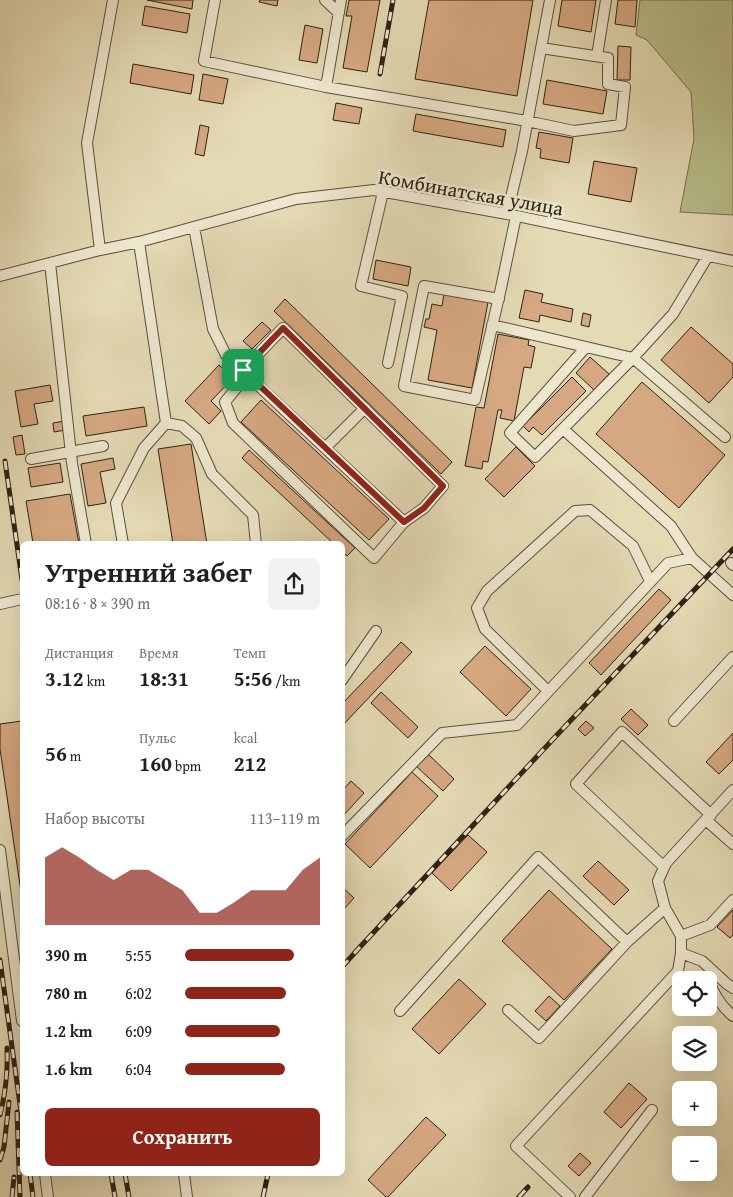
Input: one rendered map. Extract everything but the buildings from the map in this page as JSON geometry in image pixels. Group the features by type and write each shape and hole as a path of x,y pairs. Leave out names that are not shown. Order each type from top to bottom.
{"street":[{"path":"100,250 87,143 113,0"},
{"path":"215,0 204,61 326,87 528,121 574,132 621,125 625,87 608,84 608,58 541,48"},
{"path":"325,0 339,12"},
{"path":"326,87 341,0"},
{"path":"499,299 424,286 404,386 475,400 499,299 511,215 550,0"},
{"path":"597,56 606,0"},
{"name":"Комбинатская улица","path":"0,276 139,242 296,199 374,190 511,215 733,261"},
{"path":"384,192 361,286 402,296 388,363"},
{"path":"194,227 213,329 226,355 404,522"},
{"path":"122,541 116,503 144,448 166,423 139,242"},
{"path":"586,347 510,433 535,457 633,358 672,314 708,256"},
{"path":"50,263 70,451 85,541"},
{"path":"492,325 633,358 725,437"},
{"path":"283,328 365,408 443,486 424,508 404,522 374,558 233,423 224,402 245,372 283,328"},
{"path":"325,448 365,408"},
{"path":"166,423 182,426 196,438 212,474 253,515 256,541"},
{"path":"563,429 671,526 692,558 733,595"},
{"path":"31,459 104,446"},
{"path":"548,691 485,629 477,608 487,591 575,511 590,510 634,546 650,581"},
{"path":"345,833 442,732 517,725 668,563 692,558"},
{"path":"0,604 20,599"},
{"path":"345,676 376,630"},
{"path":"674,721 733,657"},
{"path":"664,867 576,784 622,732 733,844"},
{"path":"568,1196 516,1146 678,971 681,936 665,908 658,881 666,864 733,790"},
{"path":"0,850 20,1002"},
{"path":"400,1011 538,857 627,942"},
{"path":"681,936 710,926 733,900"},
{"path":"508,1010 539,1038 627,942 665,908"},
{"path":"681,953 702,961 733,988"},
{"path":"702,961 706,971"},
{"path":"717,996 733,1016"},
{"path":"585,1197 652,1110"},
{"path":"45,1176 48,1197"},
{"path":"184,1176 187,1197"}],"green space":[{"path":"640,0 733,0 733,215 680,212 694,139 691,92 647,40 636,35"}],"railway":[{"path":"380,74 393,0"},
{"path":"5,461 20,566"},
{"path":"345,964 733,549"},
{"path":"0,960 20,1105"},
{"path":"0,1115 6,1082 7,1048"},
{"path":"0,1160 4,1147 9,1102"},
{"path":"17,1112 20,1197"},
{"path":"30,1176 33,1197"},
{"path":"111,1176 115,1197"},
{"path":"125,1176 129,1197"},
{"path":"263,1197 268,1176"},
{"path":"12,1197 14,1177"},
{"path":"519,1197 528,1187"}],"route":[{"path":"283,328 443,486 424,508 404,522 243,370 283,328"}]}
